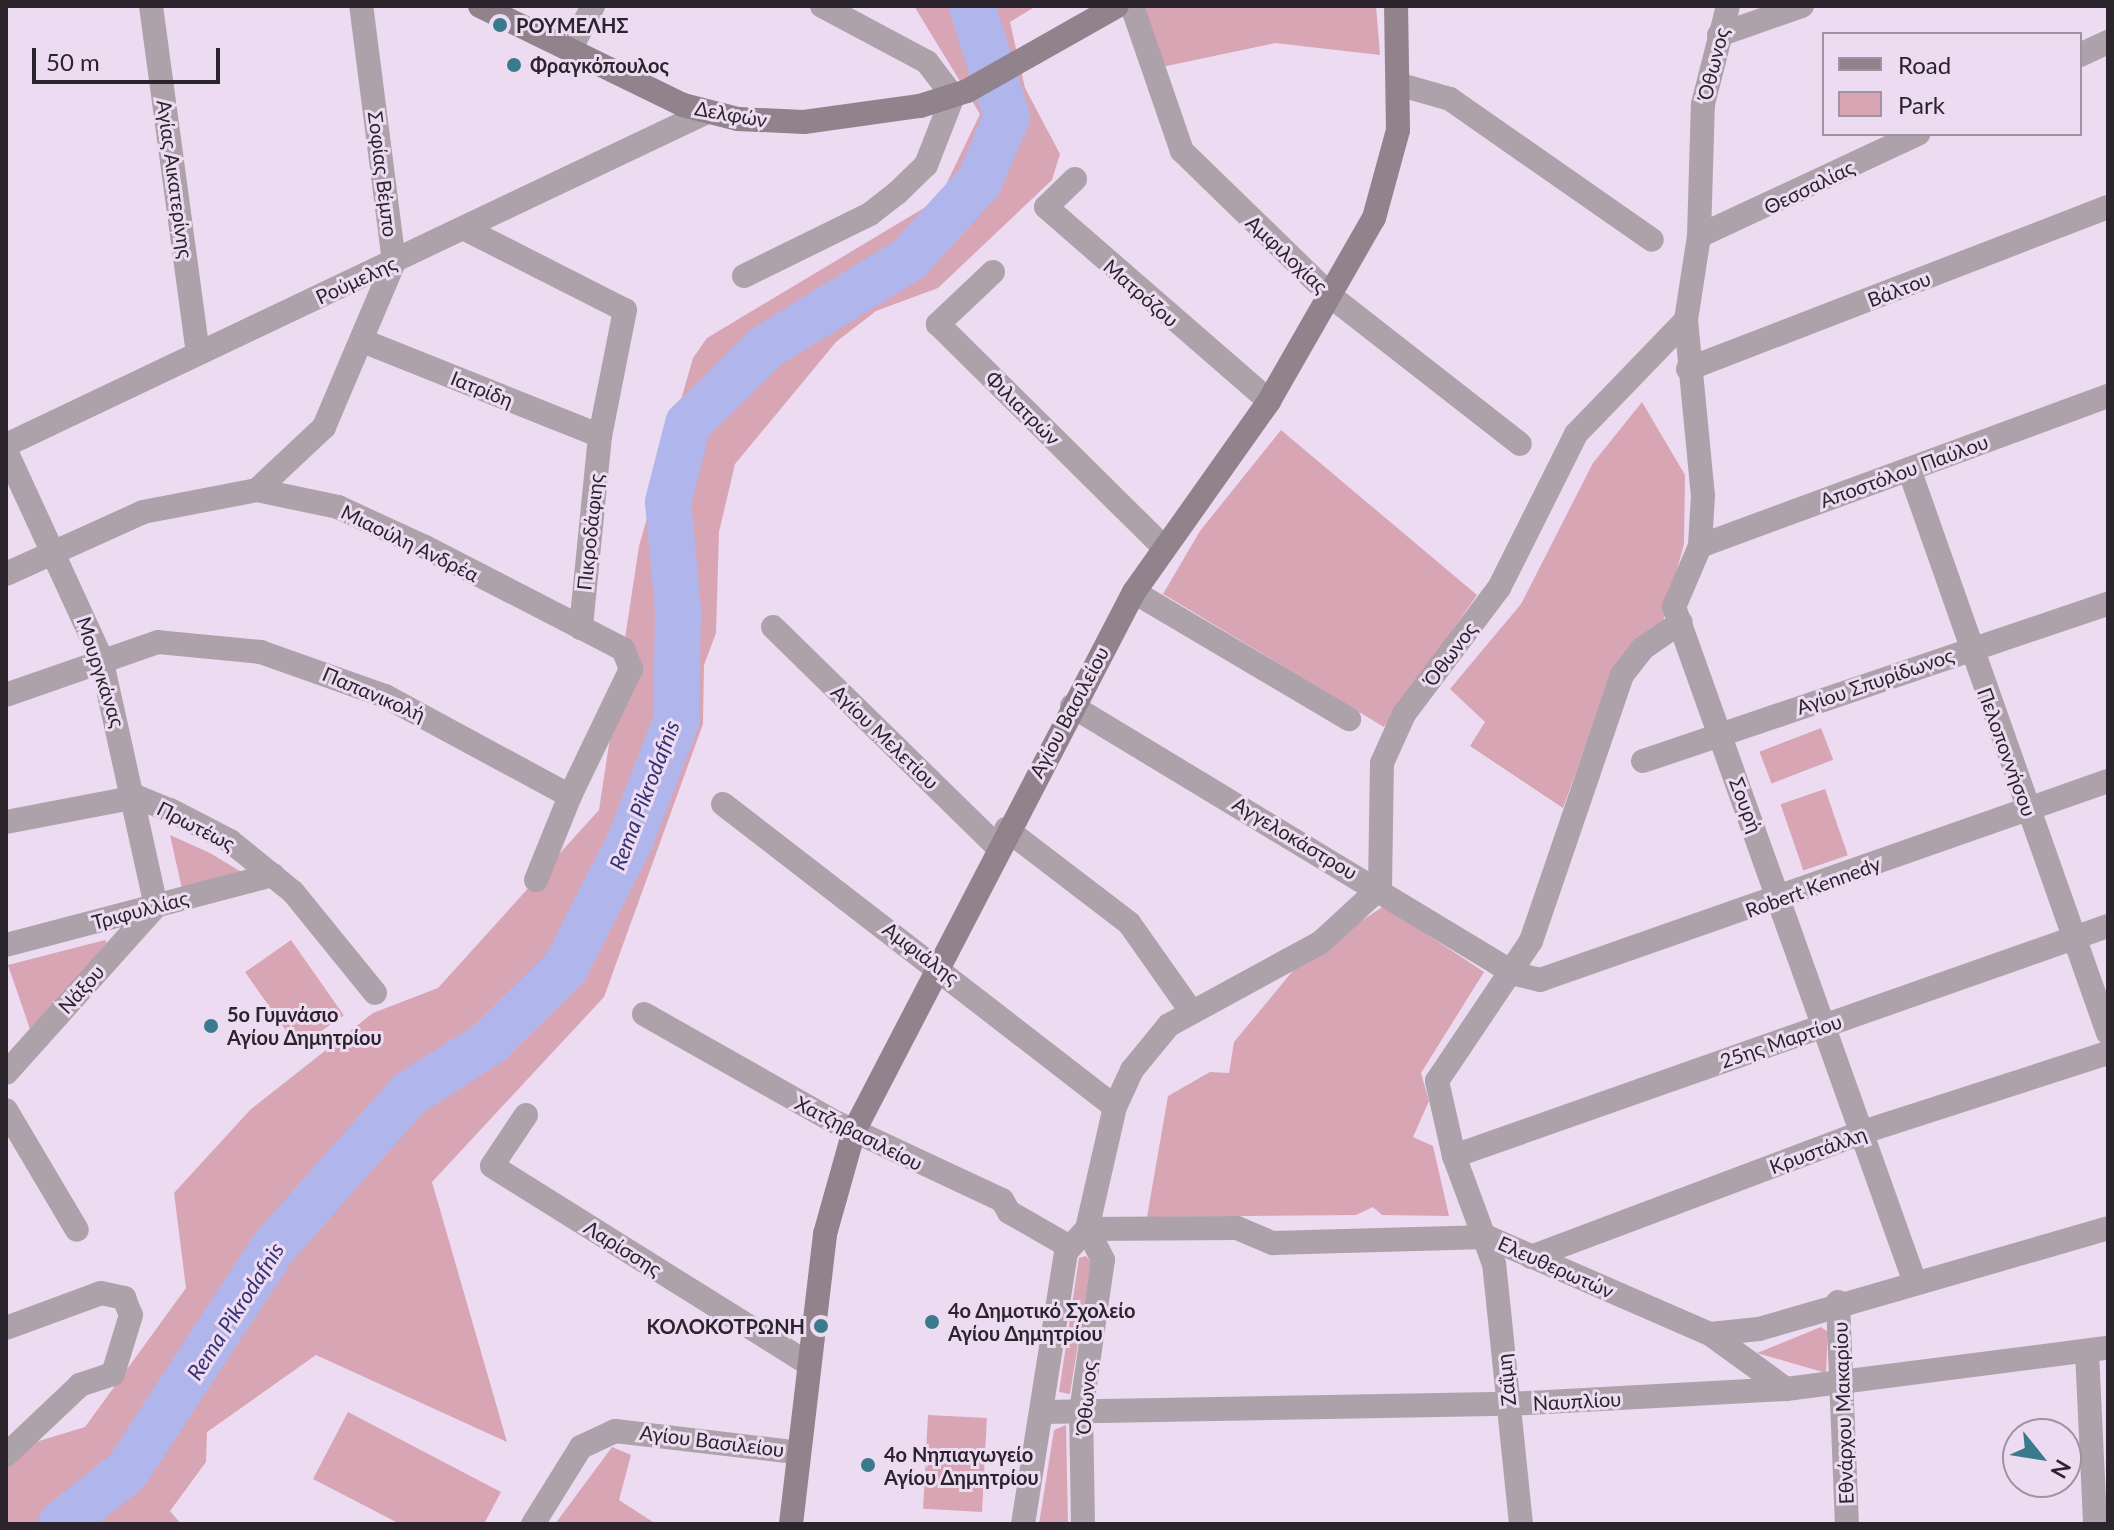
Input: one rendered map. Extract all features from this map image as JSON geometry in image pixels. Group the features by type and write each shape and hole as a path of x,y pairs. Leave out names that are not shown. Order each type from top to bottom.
{"street":[{"name":"Αγίας Αικατερίνης","path":"151,6 198,353"},
{"name":"Σοφίας Βέμπο","path":"257,490 314,441 363,341 394,262 361,6"},
{"name":"Δελφών","path":"480,6 705,113 804,122 960,93 1022,63 1117,6"},
{"path":"570,50 593,6"},
{"path":"744,276 870,214 897,193 926,165 960,93 927,62 822,6"},
{"name":"Αμφιλοχίας","path":"1132,6 1182,151 1333,298 1520,444"},
{"name":"Αγίου Βασιλείου","path":"791,1524 795,1452 806,1362 830,1210 854,1131 1002,838 1134,592 1162,546 1269,401 1333,298 1390,175 1401,85 1396,6"},
{"name":"Όθωνος","path":"1380,888 1382,763 1404,714 1499,588 1576,434 1686,320 1699,236 1699,144 1719,35 1728,6"},
{"path":"1719,35 1802,6"},
{"path":"2082,54 2108,42"},
{"path":"1401,85 1450,99 1652,240"},
{"name":"Ρούμελης","path":"6,448 198,353 467,230 705,113"},
{"name":"Θεσσαλίας","path":"1699,236 1914,136"},
{"name":"Ματρόζου","path":"1075,179 1046,207 1269,401"},
{"name":"Βάλτου","path":"1688,369 2108,207"},
{"name":"Πικροδάφιης","path":"467,230 622,305 600,436 581,628"},
{"name":"Φιλιατρών","path":"993,272 938,324 1162,546"},
{"name":"Σουρή","path":"1686,320 1688,369 1703,495 1700,546 1679,589 1681,622 1719,734 1782,899 1914,1280"},
{"name":"Ιατρίδη","path":"363,341 600,436"},
{"name":"Αποστόλου Παύλου","path":"1700,546 2108,396"},
{"name":"Μουργκάνας","path":"6,448 56,549 101,658 137,797 156,906"},
{"name":"Πελοποννήσου","path":"1909,469 1969,649 2108,1033"},
{"name":"Μιαούλη Ανδρέα","path":"6,574 143,512 257,490 338,507 623,649 629,681 570,796"},
{"path":"1134,592 1349,719"},
{"name":"Αγίου Σπυρίδωνος","path":"1643,761 2108,604"},
{"name":"Ελευθερωτών","path":"1681,622 1642,649 1622,675 1515,974 1493,990 1440,1068 1439,1097 1454,1156 1487,1237 1710,1334 1759,1329 1914,1280 2108,1228"},
{"name":"Αγίου Μελετίου","path":"773,627 1002,838 1129,923 1191,1011"},
{"name":"Παπανικολή","path":"6,695 101,658 183,641 261,652 385,696 570,796"},
{"name":"Αγγελοκάστρου","path":"1072,706 1380,888 1515,974"},
{"name":"Robert Kennedy","path":"1515,974 1555,978 1782,899 2027,807 2108,781"},
{"path":"536,880 570,796"},
{"name":"Πρωτέως","path":"6,822 137,797 211,829 273,875 375,993"},
{"name":"Αμφιάλης","path":"723,804 1115,1107"},
{"name":"Τριφυλλίας","path":"6,945 273,875"},
{"path":"1070,1247 1087,1229 1115,1107 1148,1045 1191,1011 1321,942 1380,888"},
{"name":"Νάξου","path":"6,1073 156,906"},
{"name":"25ης Μαρτίου","path":"1454,1156 2108,926"},
{"name":"Χατζηβασιλείου","path":"644,1014 854,1131 930,1169 946,1169 1070,1247"},
{"name":"Κρυστάλλη","path":"1531,1257 1863,1132 2108,1053"},
{"path":"6,1110 77,1230"},
{"name":"Λαρίσσης","path":"526,1115 492,1166 806,1362"},
{"path":"1087,1229 1237,1228 1273,1243 1487,1237"},
{"name":"Όθωνος","path":"1083,1524 1081,1412 1103,1260 1087,1229"},
{"name":"Ζαΐμη","path":"1487,1237 1521,1524"},
{"name":"Όθωνος","path":"1023,1524 1070,1247"},
{"path":"6,1328 101,1293 124,1298 131,1315 113,1374 80,1385 6,1455"},
{"name":"Εθνάρχου Μακαρίου","path":"1838,1302 1844,1385 1847,1524"},
{"path":"1710,1334 1786,1389"},
{"path":"2095,1524 2098,1350"},
{"name":"Ναυπλίου","path":"1043,1412 1509,1404 1786,1389 1844,1385 2098,1350"},
{"name":"Αγίου Βασιλείου","path":"533,1524 575,1454 615,1431 795,1452"}],"green space":[{"path":"914,6 1036,6 1010,22 1025,88 1060,154 1052,180 938,288 876,311 836,342 735,464 719,532 716,633 704,665 703,724 604,997 432,1182 507,1442 316,1355 207,1432 206,1462 170,1511 181,1524 6,1524 6,1451 85,1427 186,1288 174,1193 250,1110 373,1013 438,988 599,810 639,546 693,358 707,338 939,199 980,114"},
{"path":"1376,6 1380,55 1275,43 1162,67 1142,8"},
{"path":"1642,402 1685,475 1684,544 1662,625 1613,669 1563,808 1470,746 1485,722 1450,689 1521,604 1593,463"},
{"path":"1281,430 1477,595 1384,727 1163,594 1200,531"},
{"path":"1821,728 1833,760 1772,783 1759,752"},
{"path":"1825,789 1848,855 1803,870 1781,804"},
{"path":"170,835 210,853 243,873 182,889"},
{"path":"1384,906 1484,972 1421,1073 1429,1101 1413,1137 1433,1146 1449,1216 1382,1215 1373,1207 1356,1215 1147,1217 1168,1096 1210,1072 1229,1073 1234,1042 1302,960"},
{"path":"105,940 107,943 31,1032 8,965"},
{"path":"291,940 344,1015 298,1047 245,972"},
{"path":"1086,1256 1091,1262 1070,1394 1059,1392 1079,1258"},
{"path":"1821,1327 1828,1332 1826,1373 1757,1353"},
{"path":"348,1412 501,1492 484,1524 400,1524 313,1479"},
{"path":"928,1415 987,1418 982,1512 923,1509"},
{"path":"1066,1425 1068,1524 1039,1524 1054,1430"},
{"path":"612,1447 631,1455 619,1500 656,1524 555,1524"}],"waterway":[{"name":"Rema Pikrodafnis","path":"61,1524 127,1471 272,1249 409,1094 489,1043 565,968 630,841 676,721 678,610 668,502 688,424 766,347 909,259 979,182 1007,117 972,6"}],"place":[{"name":"ΡΟΥΜΕΛΗΣ","path":"500,25"},
{"name":"Φραγκόπουλος","path":"514,65"},
{"name":"5ο Γυμνάσιο Αγίου Δημητρίου","path":"211,1026"},
{"name":"4ο Δημοτικό Σχολείο Αγίου Δημητρίου","path":"932,1322"},
{"name":"ΚΟΛΟΚΟΤΡΏΝΗ","path":"821,1326"},
{"name":"4ο Νηπιαγωγείο Αγίου Δημητρίου","path":"868,1465"}]}
